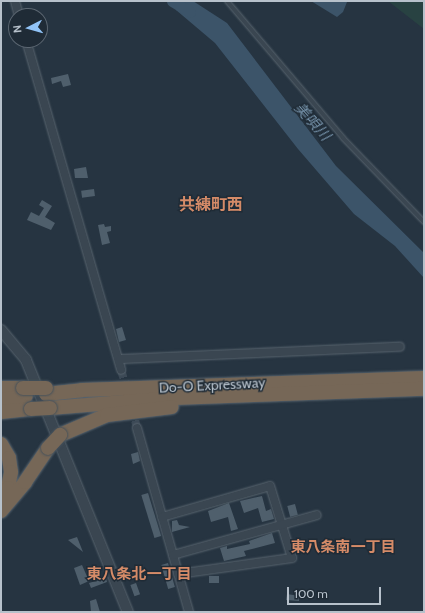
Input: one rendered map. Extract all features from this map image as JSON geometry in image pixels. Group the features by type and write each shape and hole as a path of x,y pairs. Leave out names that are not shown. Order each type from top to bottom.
{"highway":[{"name":"Do-O Expressway","path":"1,400 47,397 334,390 405,383 424,378"},
{"name":"Do-O Expressway","path":"47,397 82,390 405,383 424,389"},
{"path":"1,388 27,398"},
{"path":"1,511 25,482 48,448 60,435 107,415 334,390"},
{"name":"Do-O Expressway","path":"1,412 27,398"},
{"path":"1,444 9,458 11,472 8,488 1,499"}],"street":[{"path":"28,48 120,359 121,370"},
{"path":"1,330 26,360 128,612"},
{"path":"120,359 400,346"},
{"path":"137,428 189,612"},
{"path":"162,517 270,486 292,558 178,574"},
{"path":"172,555 317,515"}],"lane":[{"path":"227,1 343,138 424,222"}],"green space":[{"path":"388,1 424,1 424,29"}],"water":[{"path":"179,1 193,1 227,23 336,166 424,253 424,278 395,246 354,214 298,149 215,43 176,10"},
{"path":"311,1 347,2 343,12 337,17"}],"building":[{"path":"68,74 71,85 63,87 61,81 52,84 51,78"},
{"path":"86,167 88,178 75,178 74,169"},
{"path":"94,189 95,196 82,198 81,191"},
{"path":"42,200 52,206 45,217 55,223 51,230 27,220 31,212 39,216 44,208 39,205"},
{"path":"104,224 105,227 111,226 111,231 107,232 110,243 102,245 98,225"},
{"path":"122,327 126,340 119,342 116,329"},
{"path":"138,452 140,461 133,464 131,454"},
{"path":"148,493 161,536 154,538 141,495"},
{"path":"262,496 266,511 271,509 274,519 262,522 258,508 244,513 240,501"},
{"path":"229,503 238,529 231,531 228,517 211,522 208,511"},
{"path":"295,504 298,515 290,517 287,506"},
{"path":"177,520 179,525 190,527 172,532 172,521"},
{"path":"272,533 275,543 244,551 246,556 224,561 220,548 227,546 227,549 250,544 249,541"},
{"path":"77,537 83,552 68,540"},
{"path":"168,563 175,587 168,589 161,565"},
{"path":"82,565 89,581 80,585 74,568"},
{"path":"209,576 219,576 219,583 209,583"},
{"path":"106,578 107,582 91,588 89,583"},
{"path":"136,583 140,594 134,596 130,585"},
{"path":"287,594 299,596 299,601 286,600"},
{"path":"96,599 100,612 91,612 90,601"}],"waterway":[{"name":"美唄川","path":"172,1 190,12"}],"tunnel":[{"path":"121,370 127,390"},
{"path":"132,409 137,428"}],"district":[{"name":"共練町西","path":"211,205"},
{"name":"東八条南一丁目","path":"343,548"},
{"name":"東八条北一丁目","path":"139,575"}]}
